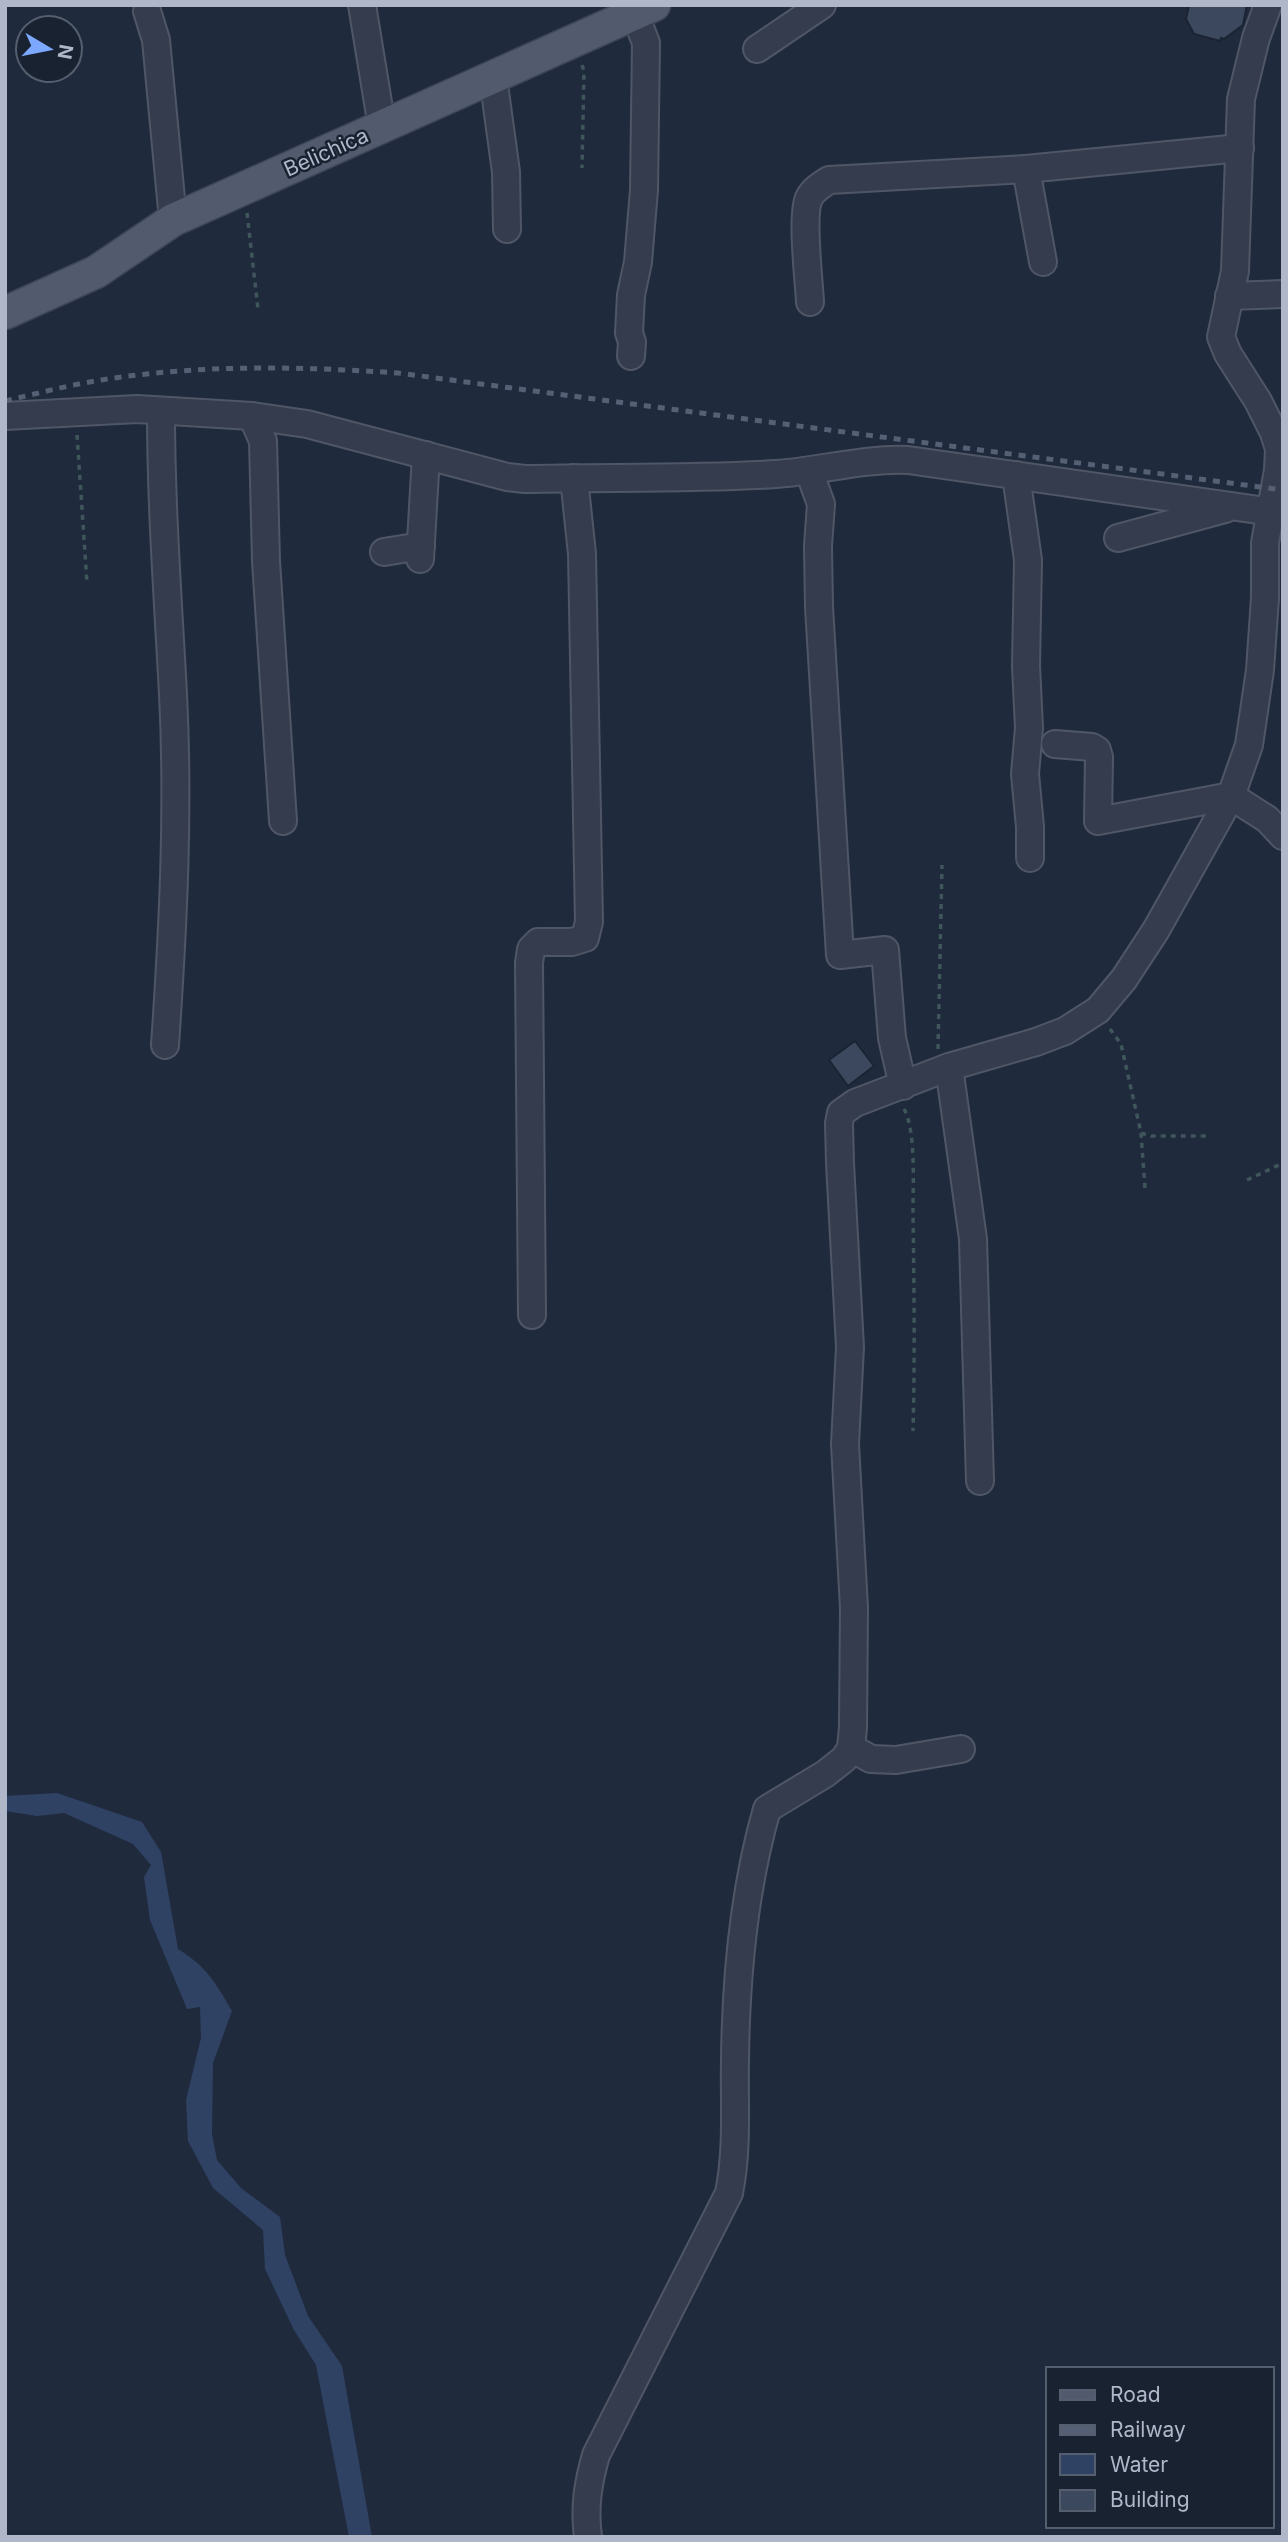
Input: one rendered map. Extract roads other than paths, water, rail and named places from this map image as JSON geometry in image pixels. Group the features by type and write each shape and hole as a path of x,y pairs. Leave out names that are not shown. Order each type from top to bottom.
{"main road":[{"name":"Belichica","path":"5,313 96,272 173,220 645,9"}],"street":[{"path":"362,5 382,127"},
{"path":"757,48 822,5"},
{"path":"588,2537 585,2512 588,2484 596,2455 729,2193 736,2146 735,2056 741,1942 750,1884 767,1809 825,1774 844,1759 851,1748 855,1702 854,1608 845,1444 850,1347 839,1123 841,1113 855,1103 944,1069 1037,1042 1065,1031 1097,1010 1124,979 1156,930 1231,796 1249,745 1260,670 1265,598 1265,543 1272,512 1279,449 1258,401 1228,354 1221,337 1235,271 1241,99 1252,50 1268,5"},
{"path":"631,356 631,295 638,262 644,190 645,9"},
{"path":"148,11 156,40 173,220"},
{"path":"493,77 506,172 507,229"},
{"path":"810,302 806,219 808,200 816,188 829,180 1026,169 1240,148"},
{"path":"1026,169 1043,262"},
{"path":"1229,296 1283,294"},
{"path":"5,416 137,409 252,416 307,424 507,477 574,478 808,471 888,459 1272,512"},
{"path":"160,411 175,773 173,929 165,1045"},
{"path":"252,416 262,441 266,561 284,821"},
{"path":"384,552 420,552 426,455"},
{"path":"808,471 821,504 818,546 819,607 840,955 885,950 891,1038 898,1088"},
{"path":"1016,475 1028,560 1026,666 1029,728 1026,774 1030,858"},
{"path":"532,1315 531,949 538,942 572,942 585,938 589,922 582,554 574,478"},
{"path":"1118,538 1235,506"},
{"path":"1055,744 1093,747 1097,750 1098,821 1231,796 1267,819 1283,836"},
{"path":"944,1069 973,1239 980,1481"},
{"path":"851,1748 871,1759 897,1760 961,1749"}],"water":[{"path":"57,1793 142,1822 161,1852 178,1949 210,1976 232,2011 213,2063 212,2134 217,2160 241,2188 280,2217 285,2255 308,2316 342,2366 372,2537 349,2537 316,2365 294,2330 265,2269 263,2230 213,2188 188,2141 186,2100 201,2038 200,2007 187,2009 150,1920 144,1877 151,1865 133,1844 64,1813 37,1816 5,1811 5,1796"}],"railway":[{"path":"5,401 84,383 162,372 280,368 398,373 1283,490"}]}
